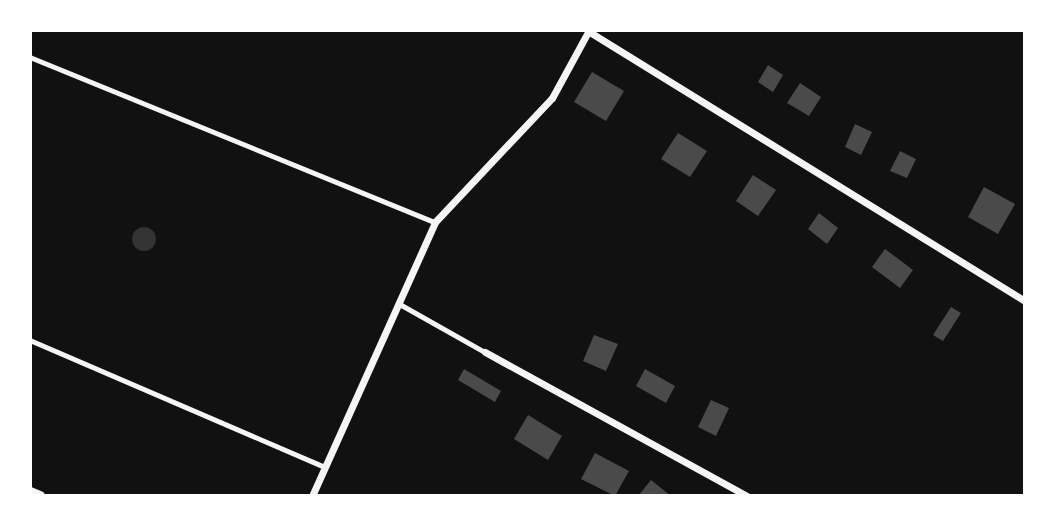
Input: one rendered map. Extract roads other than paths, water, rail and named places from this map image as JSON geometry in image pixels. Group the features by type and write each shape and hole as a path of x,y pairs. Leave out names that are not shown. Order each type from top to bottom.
{"street":[{"path":"312,496 435,222 552,98 589,30 1025,301"},
{"path":"485,352 747,496"},
{"path":"30,492 40,496"}],"lane":[{"path":"30,57 435,222"},
{"path":"398,303 485,352"},
{"path":"30,340 327,467"}]}
